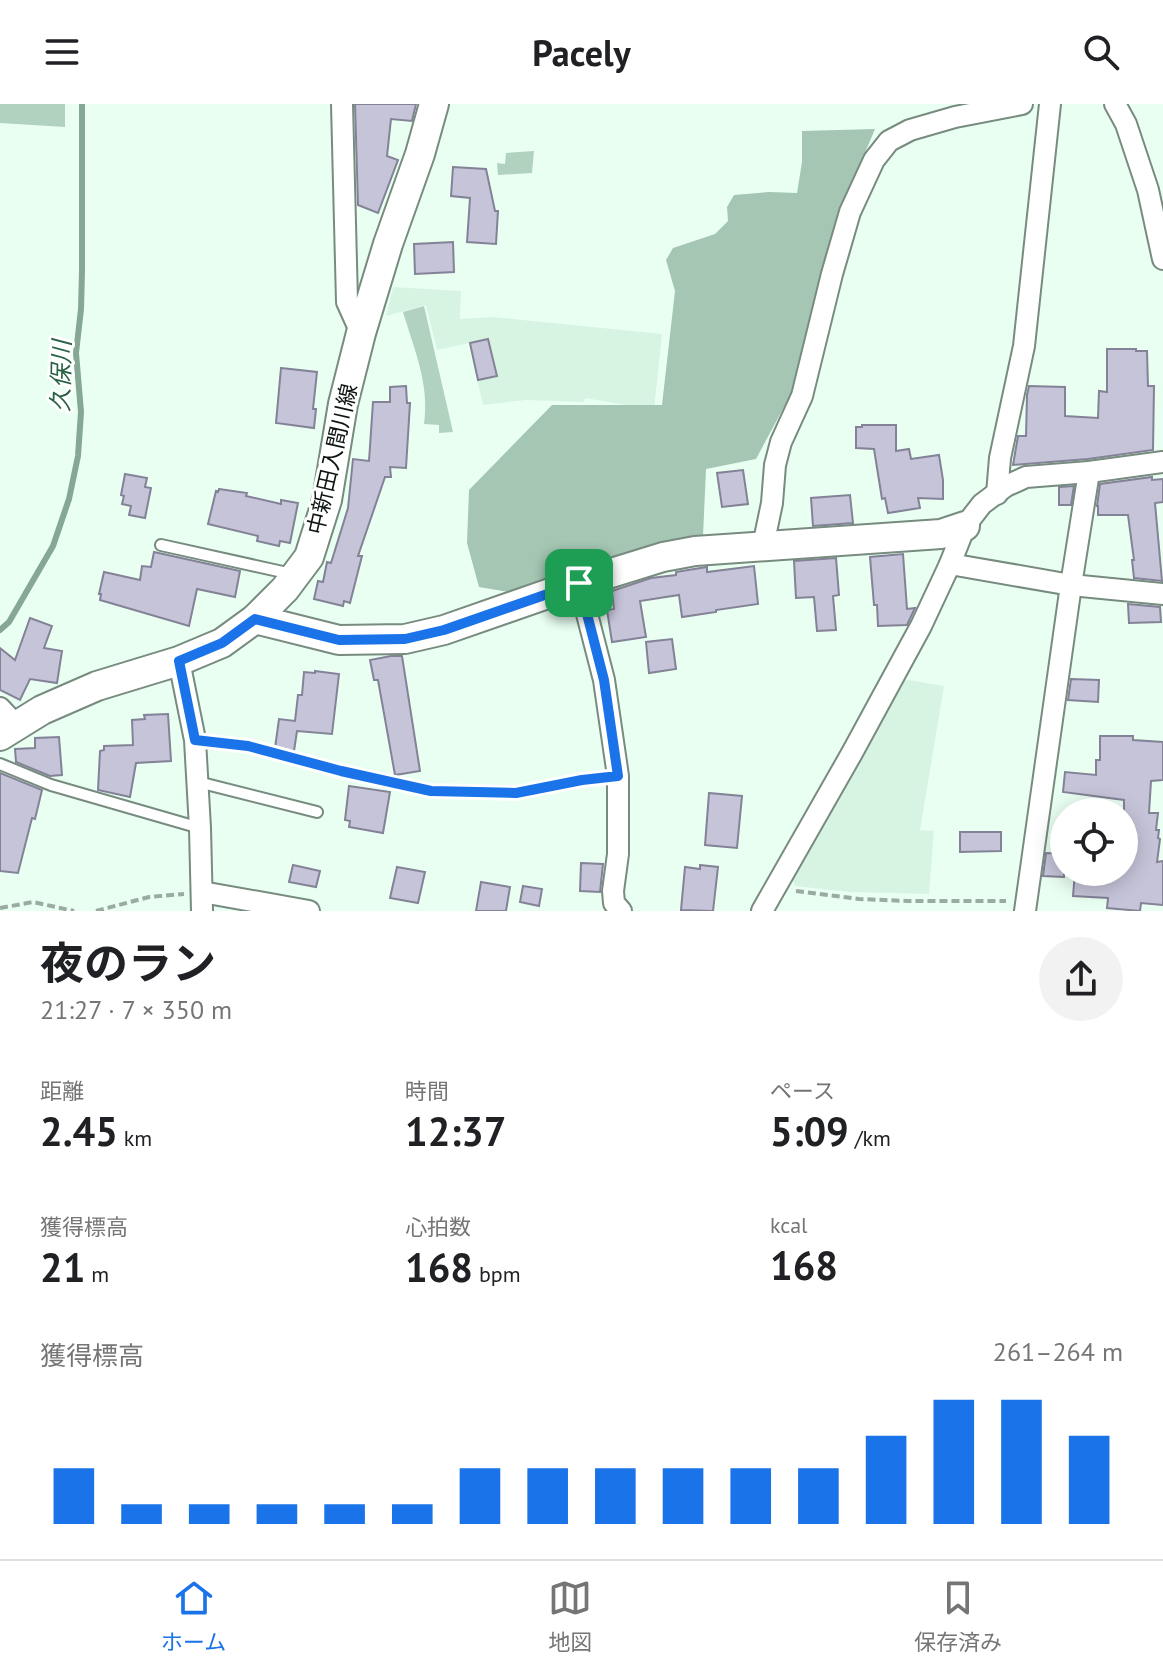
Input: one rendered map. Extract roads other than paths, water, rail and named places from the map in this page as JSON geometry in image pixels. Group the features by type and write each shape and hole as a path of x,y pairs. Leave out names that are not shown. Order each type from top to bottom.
{"main road":[{"name":"中新田入間川線","path":"5,723 97,686 179,661 222,643 255,619 285,589 309,557 327,500 343,404 361,333 434,104"},
{"path":"255,619 339,640 405,639 444,630 663,557 695,551 941,534 965,526"}],"street":[{"path":"342,104 347,302 361,333"},
{"path":"763,546 781,442 802,396 850,212 874,160 889,141 910,130 955,117 1022,104"},
{"path":"997,494 1000,458 1024,346 1050,104"},
{"path":"1115,104 1126,124 1148,190 1163,259"},
{"path":"762,911 921,626 965,526 982,504 1006,486 1026,477 1163,462"},
{"path":"1025,906 1089,472"},
{"path":"950,564 1071,585 1163,594"},
{"path":"579,583 604,680 618,776 618,854 613,891 614,903 621,911"},
{"path":"179,661 195,740 202,902 309,911"}],"lane":[{"path":"161,545 296,575"},
{"path":"0,764 51,785 200,828"},
{"path":"198,782 317,812"}],"waterway":[{"name":"久保川","path":"0,630 9,622 53,546 69,499 78,456 81,412 76,353 82,271 82,104"}]}
